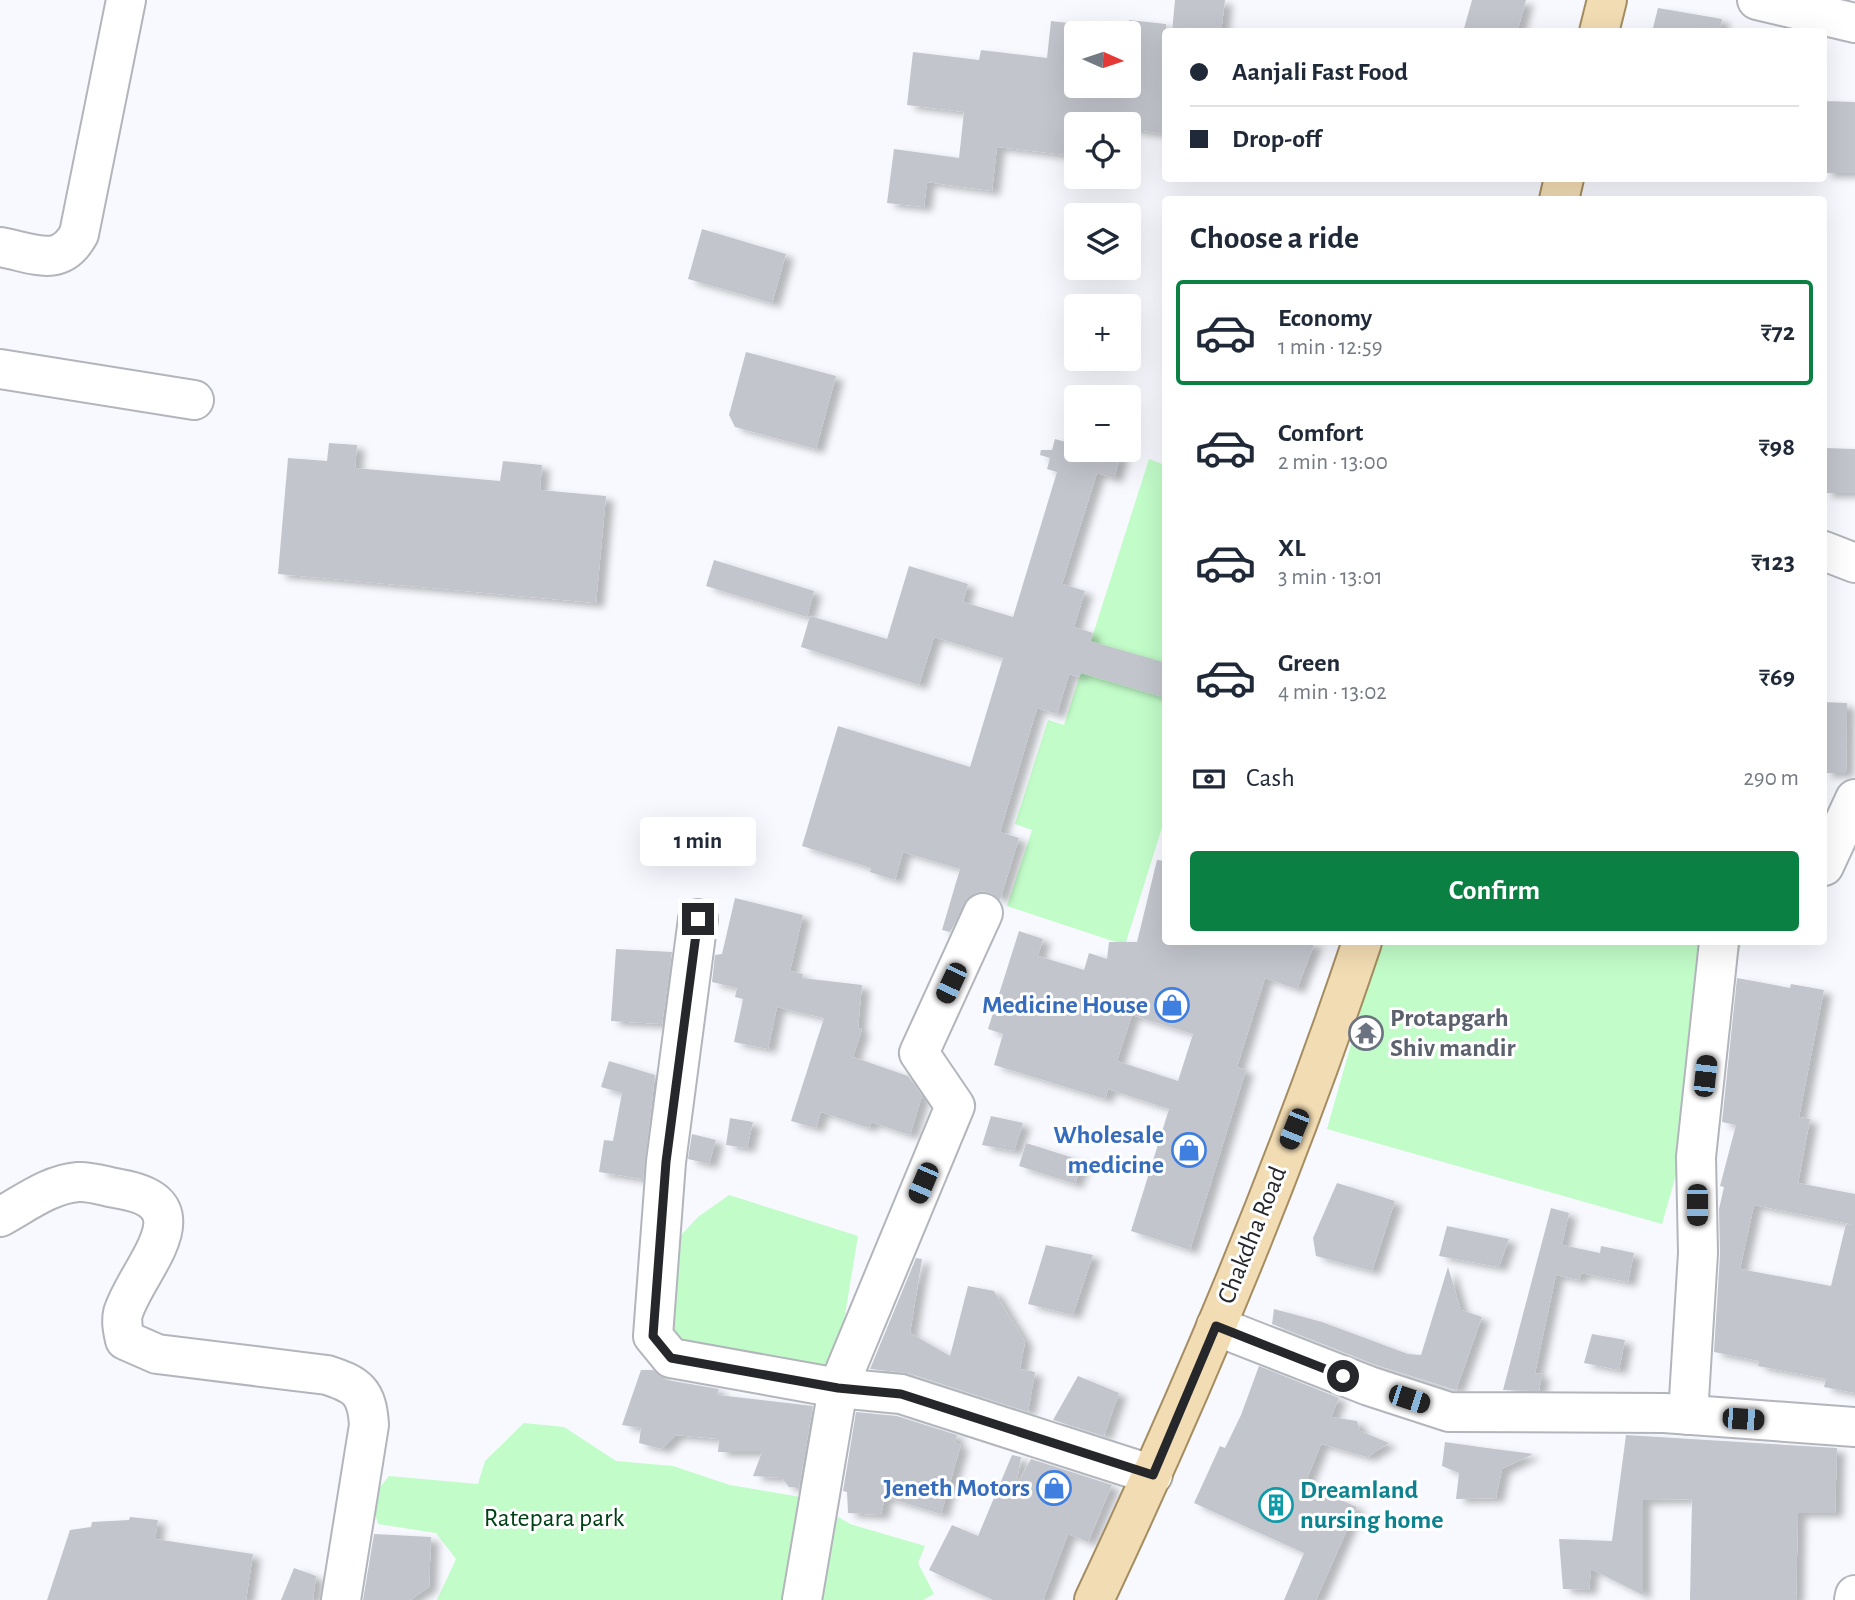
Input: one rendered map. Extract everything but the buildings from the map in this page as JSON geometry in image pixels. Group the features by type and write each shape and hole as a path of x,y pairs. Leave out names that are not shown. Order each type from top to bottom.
{"main road":[{"path":"1600,28 1607,0"},
{"name":"Chakdha Road","path":"1094,1600 1153,1475 1216,1326 1331,1031 1361,945"}],"street":[{"path":"0,247 58,256 70,251 79,233 126,0"},
{"path":"1757,0 1855,23"},
{"path":"0,369 194,400"},
{"path":"1827,552 1855,563"},
{"path":"1827,860 1855,799"},
{"path":"802,1600 838,1388 955,1105 919,1053 984,913"},
{"path":"698,919 666,1162 653,1336 671,1358 838,1388 901,1394 1153,1475"},
{"path":"1688,1415 1698,1253 1696,1157 1719,945"},
{"path":"0,1217 54,1188 79,1182 137,1192 154,1200 162,1211 165,1230 123,1314 125,1340 156,1354 327,1375 345,1381 359,1390 367,1401 369,1425 341,1600"},
{"path":"1216,1326 1368,1386 1449,1412 1688,1415 1855,1427"}],"green space":[{"path":"1149,459 1162,464 1162,828 1125,945 1007,906 1032,830 1015,824 1048,720 1064,725"},
{"path":"1379,945 1741,945 1662,1224 1327,1129"},
{"path":"729,1195 858,1236 836,1369 667,1355 675,1305 672,1245 698,1217"},
{"name":"Ratepara park","path":"524,1423 564,1427 616,1461 673,1466 730,1485 807,1498 850,1524 925,1546 918,1563 934,1594 923,1600 437,1600 456,1559 436,1533 378,1524 371,1498 389,1476 478,1484 485,1461"}],"place":[{"name":"Medicine House","path":"1172,1005"},
{"name":"Protapgarh Shiv mandir","path":"1366,1033"},
{"name":"Wholesale medicine","path":"1189,1150"},
{"name":"Jeneth Motors","path":"1054,1488"},
{"name":"Dreamland nursing home","path":"1276,1505"}],"route":[{"path":"698,919 666,1162 653,1336 671,1358 838,1388 901,1394 1153,1475 1216,1326 1343,1376"}]}
